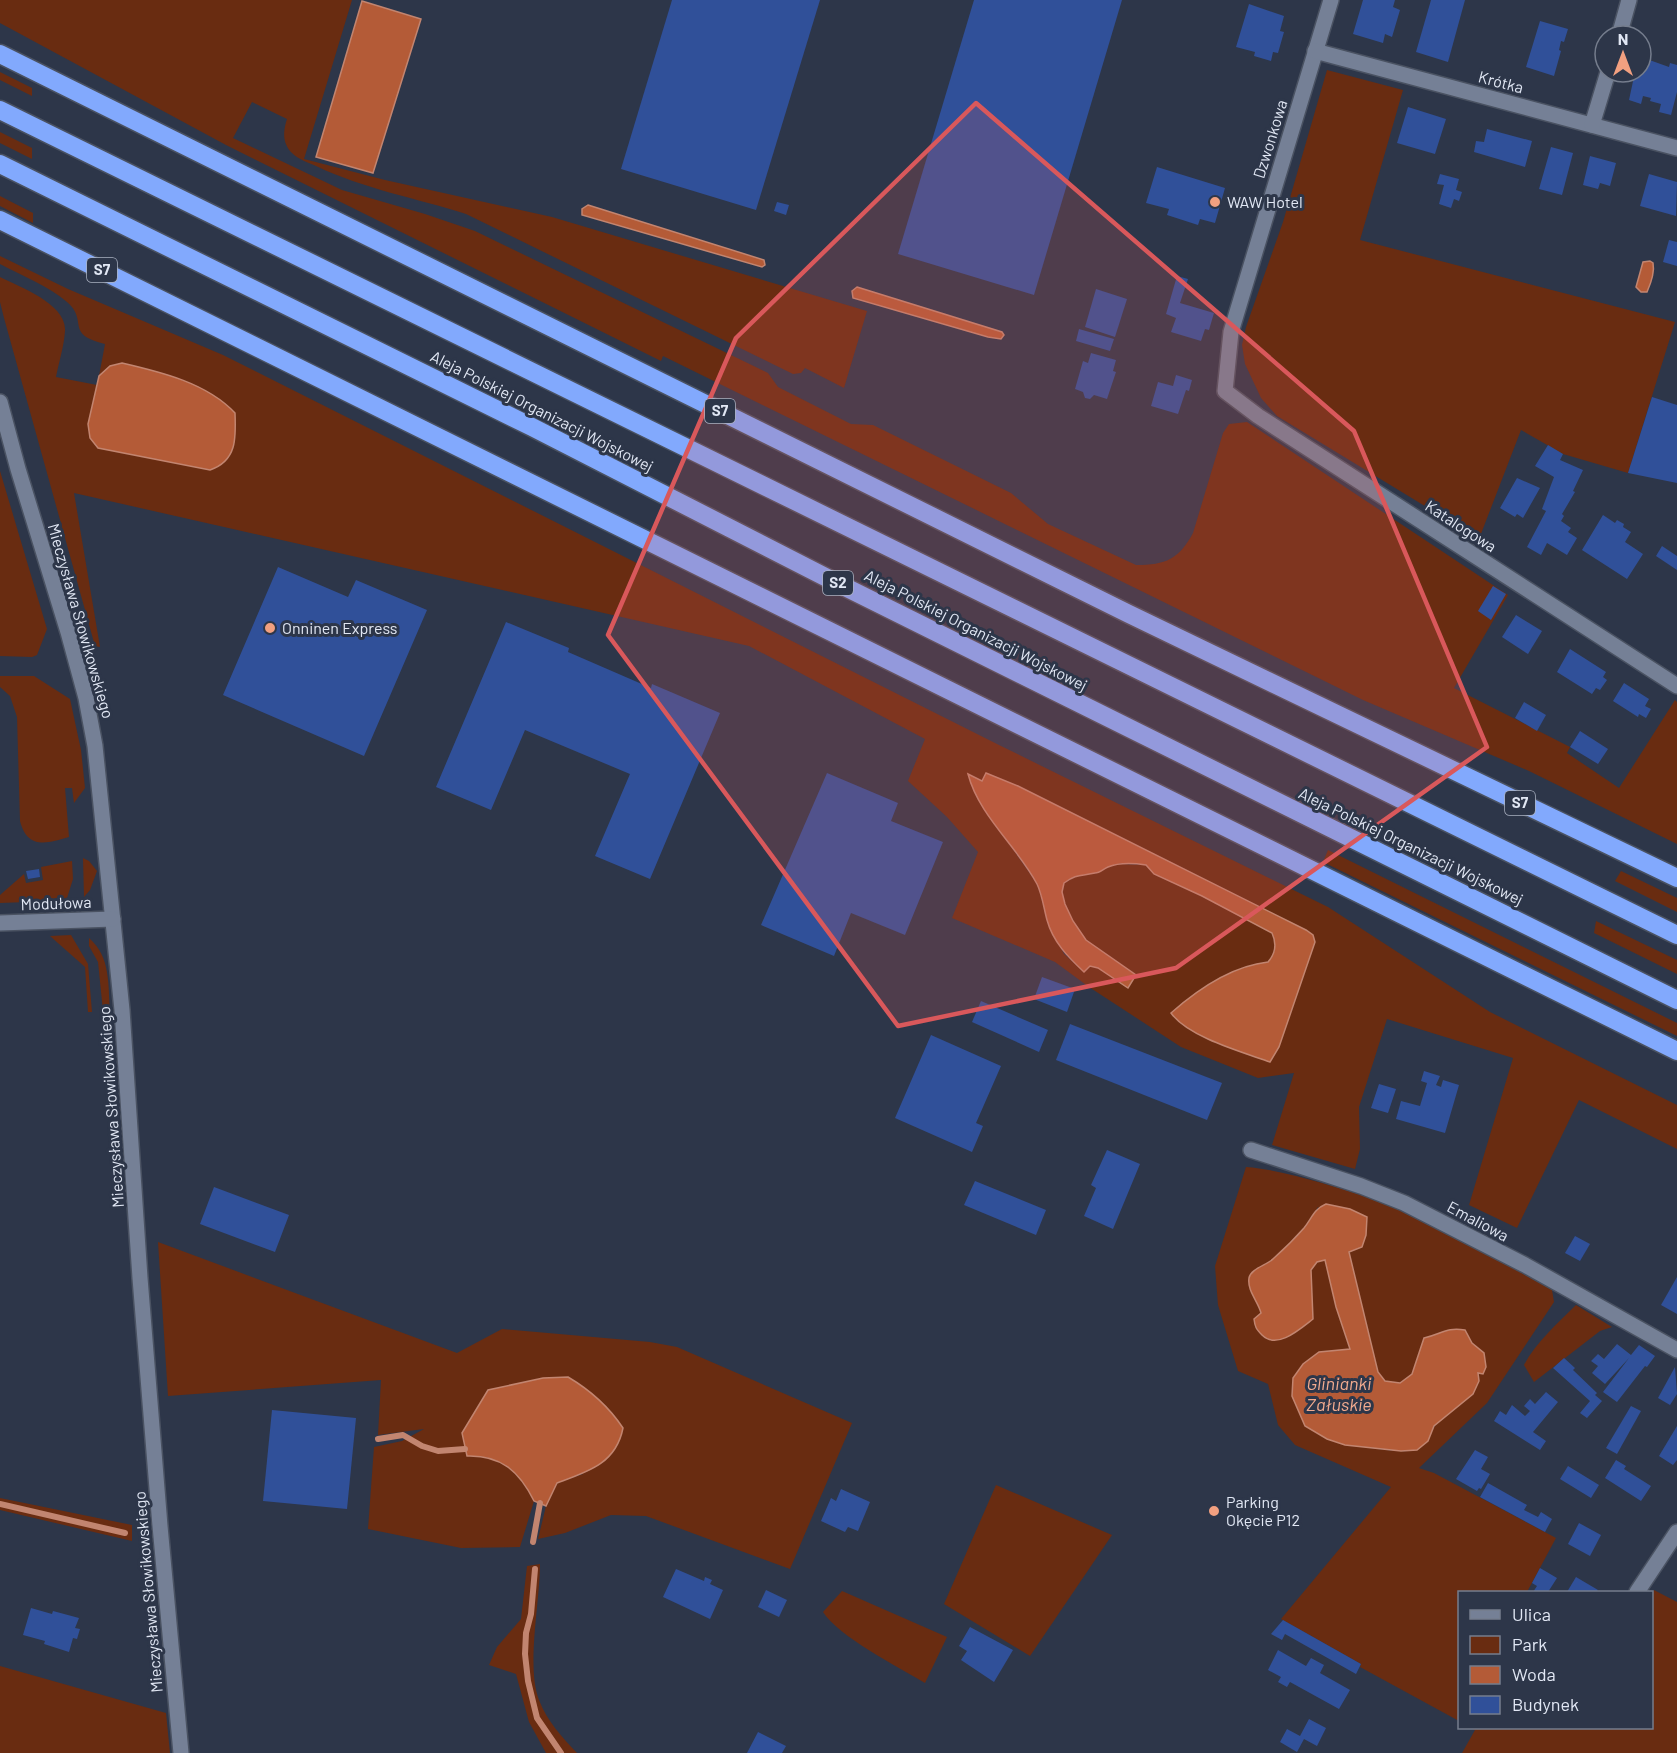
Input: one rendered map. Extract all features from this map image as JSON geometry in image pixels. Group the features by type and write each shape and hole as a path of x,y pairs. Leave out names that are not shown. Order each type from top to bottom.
{"highway":[{"name":"S7","path":"0,54 1140,619 1677,878"},
{"name":"Aleja Polskiej Organizacji Wojskowej","path":"0,110 1677,935"},
{"name":"Aleja Polskiej Organizacji Wojskowej","path":"0,164 532,427 849,589 1677,1000"},
{"name":"S7","path":"0,220 1677,1051"}],"street":[{"name":"Dzwonkowa","path":"1227,394 1224,386 1231,332 1331,0"},
{"path":"1622,24 1629,0"},
{"name":"Krótka","path":"1316,51 1677,148"},
{"path":"1592,125 1604,84"},
{"name":"Katalogowa","path":"1227,394 1444,537 1677,686"},
{"name":"Mieczysława Słowikowskiego","path":"0,402 68,632 88,708 95,746 124,1037 140,1278 181,1753"},
{"name":"Modułowa","path":"0,922 113,919"},
{"name":"Emaliowa","path":"1251,1150 1361,1186 1404,1203 1525,1265 1677,1350"},
{"path":"1638,1591 1677,1532"}],"highlighted area":[{"path":"976,103 1354,431 1487,747 1176,968 898,1026 608,635 736,338"}],"green space":[{"path":"0,0 352,0 304,159 385,180 552,217 867,311 844,388 805,368 801,373 793,374 466,214 353,181 304,161 292,153 286,145 284,132 287,119 252,102 233,138 342,190 475,231 768,373 778,387 851,424 873,425 1011,493 1048,524 1136,565 1164,562 1177,555 1188,542 1193,533 1223,433 1229,424 1247,422 1508,595 1454,688 1570,747 1567,753 1619,788 1675,700 1677,702 1677,844 1529,771 1363,700 663,356 661,361 226,145 0,23"},
{"path":"1327,70 1403,90 1360,240 1675,322 1628,473 1563,454 1521,430 1479,539 1277,416 1261,398 1245,364 1242,345 1246,327 1283,222"},
{"path":"0,72 32,88 32,96 0,80"},
{"path":"0,132 32,148 32,159 0,143"},
{"path":"0,196 33,213 33,223 0,206"},
{"path":"0,256 68,289 223,355 999,745 1328,907 1490,1012 1677,1105 1677,1149 1579,1100 1517,1228 1469,1205 1513,1058 1387,1019 1359,1107 1360,1149 1355,1169 1272,1145 1294,1073 1258,1078 1181,1047 1055,962 952,918 978,852 947,817 908,781 925,739 749,646 74,493 100,647 95,646 4,318 0,302 0,277 41,298 51,305 64,321 63,348 56,377 97,385 88,424 110,366 99,376 105,344 85,336 73,309 67,302 44,286 0,264","holes":["986,773 1315,942 1279,1047 1191,998 1237,970 1268,962 1275,948 1272,933 1154,874 1146,865 1119,864 1106,867 1098,873 1081,874 1064,883 1062,892 1073,921 1086,940 1136,975 1128,988 1090,965 1084,972 1064,954 1048,924 1038,885 986,811 969,774 982,781"]},
{"path":"0,471 47,629 37,655 32,657 0,656"},
{"path":"0,676 34,676 70,699 81,750 85,788 74,803 72,788 65,788 69,837 38,842 27,836 23,830 20,821 17,717 10,696 0,687"},
{"path":"1328,850 1677,1023 1677,1036 1323,862"},
{"path":"83,858 89,861 97,871 90,890 84,897"},
{"path":"72,861 73,879 67,898 54,901 0,903 0,895 24,874 26,883 43,880 41,867"},
{"path":"1621,871 1677,898 1677,912 1615,881"},
{"path":"1596,921 1677,960 1677,974 1594,933"},
{"path":"71,935 88,964 92,1012 88,1012 85,967 50,936"},
{"path":"89,938 105,963 110,1011 103,1011 98,962 89,946"},
{"path":"1246,1167 1303,1178 1401,1209 1459,1237 1552,1290 1554,1302 1487,1403 1419,1468 1434,1473 1556,1538 1528,1591 1458,1591 1458,1720 1360,1667 1361,1664 1281,1619 1391,1487 1295,1445 1278,1425 1268,1384 1238,1371 1218,1305 1215,1266","holes":["1318,1207 1349,1251 1378,1372 1385,1381 1400,1383 1412,1374 1424,1338 1448,1330 1465,1330 1472,1343 1484,1353 1483,1373 1478,1373 1437,1423 1425,1444 1418,1449 1387,1450 1327,1439 1339,1350 1350,1350 1336,1307 1325,1260 1317,1262 1255,1328 1261,1313 1253,1271 1273,1260 1304,1228"]},
{"path":"158,1242 457,1353 502,1329 650,1342 677,1347 852,1423 790,1569 646,1516 611,1515 565,1533 538,1539 546,1506 557,1483 583,1474 488,1390 462,1433 467,1456 490,1458 508,1467 522,1481 534,1501 520,1547 461,1548 368,1529 374,1447 402,1441 424,1429 378,1435 381,1380 168,1396"},
{"path":"1576,1305 1612,1327 1600,1331 1534,1382 1524,1365 1541,1341"},
{"path":"996,1485 1112,1535 1030,1656 944,1604"},
{"path":"0,1498 132,1525 132,1541 0,1510"},
{"path":"540,1564 534,1652 535,1686 546,1715 577,1753 546,1753 529,1722 516,1674 489,1665 497,1647 521,1619 527,1566"},
{"path":"1654,1590 1677,1602 1677,1753 1462,1753 1475,1730 1472,1729 1653,1729"},
{"path":"842,1591 947,1637 925,1683 855,1641 831,1621 823,1612"},
{"path":"0,1666 166,1713 170,1753 0,1753"}],"water":[{"path":"362,1 421,19 373,173 316,157"},
{"path":"588,205 764,260 765,265 762,267 582,215 582,209"},
{"path":"1643,262 1653,263 1652,278 1647,292 1641,292 1636,287"},
{"path":"857,287 1002,332 1004,335 1001,339 988,337 853,298 852,291"},
{"path":"122,363 152,370 197,386 235,413 235,440 230,455 225,461 210,470 98,448 90,438 88,424 99,376 110,366"},
{"path":"986,773 1018,786 1313,935 1315,942 1279,1047 1270,1062 1202,1036 1179,1022 1171,1013 1216,980 1241,968 1268,962 1275,948 1272,933 1154,874 1146,865 1117,864 1098,872 1072,878 1064,883 1062,892 1073,921 1086,940 1136,975 1128,988 1098,968 1090,966 1084,972 1057,942 1047,920 1037,884 989,817 973,789 968,774 982,781"},
{"name":"Glinianki Załuskie","path":"1326,1204 1350,1209 1367,1217 1366,1235 1362,1247 1349,1252 1378,1372 1385,1381 1400,1383 1412,1374 1424,1338 1448,1330 1465,1330 1472,1343 1484,1353 1486,1367 1483,1374 1478,1373 1479,1381 1473,1394 1434,1426 1428,1441 1417,1450 1401,1451 1345,1445 1327,1439 1305,1426 1292,1396 1293,1378 1303,1364 1319,1352 1350,1349 1336,1307 1325,1260 1317,1262 1311,1270 1313,1319 1288,1336 1274,1340 1262,1335 1255,1326 1254,1319 1261,1313 1251,1292 1250,1275 1278,1255 1304,1228 1316,1211"},
{"path":"568,1377 599,1400 623,1428 614,1450 607,1458 599,1465 579,1475 557,1483 546,1506 534,1501 522,1481 508,1467 490,1458 467,1456 462,1433 488,1390 543,1378"}],"building":[{"path":"672,0 820,0 756,210 621,169"},
{"path":"974,0 1122,0 1034,295 898,254"},
{"path":"1363,0 1395,0 1393,7 1400,10 1392,37 1385,34 1383,43 1353,34"},
{"path":"1431,0 1465,0 1448,62 1416,52"},
{"path":"1249,4 1284,16 1280,31 1284,32 1278,53 1273,52 1271,61 1254,56 1255,52 1236,47"},
{"path":"1540,21 1568,29 1564,42 1561,41 1559,50 1561,51 1554,76 1526,67"},
{"path":"1653,61 1669,67 1670,63 1677,65 1677,92 1671,115 1659,112 1661,104 1650,101 1651,98 1643,96 1641,104 1629,100 1632,84 1653,84"},
{"path":"1408,107 1446,119 1435,154 1397,143"},
{"path":"1487,129 1532,141 1525,167 1474,152 1476,141 1484,142"},
{"path":"1551,147 1573,153 1562,195 1539,189"},
{"path":"1590,156 1616,163 1610,186 1600,183 1598,189 1583,185"},
{"path":"1157,167 1225,188 1215,223 1200,219 1198,225 1167,215 1169,209 1146,203"},
{"path":"1440,174 1459,179 1456,190 1462,192 1459,201 1454,199 1451,208 1439,204 1444,185 1437,184"},
{"path":"1649,174 1677,182 1676,216 1640,206"},
{"path":"777,202 789,205 786,215 774,211"},
{"path":"1669,240 1677,242 1677,266 1663,262"},
{"path":"1177,276 1188,279 1180,303 1214,313 1209,330 1205,329 1201,341 1171,332 1176,318 1166,314"},
{"path":"1096,289 1127,299 1115,337 1085,327"},
{"path":"1079,329 1114,339 1110,351 1076,341"},
{"path":"1091,353 1116,360 1113,371 1116,372 1107,399 1094,395 1090,399 1085,398 1083,392 1075,389 1083,361 1088,363"},
{"path":"1176,375 1192,380 1178,414 1151,406 1158,382 1173,386"},
{"path":"1652,397 1677,405 1677,483 1628,473"},
{"path":"1548,445 1563,454 1560,460 1583,470 1573,491 1575,492 1562,514 1564,516 1561,521 1571,528 1568,532 1577,538 1567,555 1547,543 1541,555 1527,547 1546,511 1542,509 1554,477 1535,466"},
{"path":"1517,478 1540,488 1523,518 1517,514 1515,517 1500,508"},
{"path":"1603,515 1615,523 1617,520 1624,524 1623,527 1631,532 1625,542 1643,554 1627,579 1582,550"},
{"path":"1662,546 1677,556 1677,570 1656,556"},
{"path":"278,567 348,597 356,580 427,610 364,756 223,695"},
{"path":"1493,586 1506,594 1491,620 1478,611"},
{"path":"1516,615 1542,631 1528,654 1502,637"},
{"path":"506,622 569,648 568,652 651,688 652,684 720,713 650,879 595,856 630,774 525,730 491,810 436,787"},
{"path":"1570,649 1606,672 1603,677 1607,680 1600,690 1596,688 1592,694 1557,672"},
{"path":"1624,683 1649,699 1645,706 1651,709 1646,718 1639,714 1638,717 1613,701"},
{"path":"1524,702 1546,715 1537,731 1515,718"},
{"path":"1580,731 1608,749 1598,764 1570,747"},
{"path":"827,773 898,803 891,821 943,842 905,935 851,913 834,956 761,925"},
{"path":"39,869 40,877 28,879 26,871"},
{"path":"1042,977 1075,989 1067,1012 1034,999"},
{"path":"981,1001 1048,1030 1039,1052 972,1022"},
{"path":"1070,1024 1222,1083 1207,1120 1056,1060"},
{"path":"931,1035 1001,1066 976,1123 983,1126 972,1152 895,1118"},
{"path":"1424,1071 1440,1076 1436,1085 1441,1087 1443,1080 1459,1085 1445,1133 1396,1119 1401,1101 1420,1106 1427,1083 1421,1081"},
{"path":"1379,1084 1396,1089 1388,1113 1371,1108"},
{"path":"1107,1150 1140,1164 1113,1229 1084,1216 1096,1188 1091,1185"},
{"path":"975,1181 1046,1210 1036,1235 964,1205"},
{"path":"214,1187 289,1215 275,1252 200,1224"},
{"path":"1575,1236 1590,1244 1580,1261 1565,1253"},
{"path":"1677,1277 1677,1314 1661,1305"},
{"path":"1617,1344 1631,1355 1639,1345 1655,1356 1617,1402 1603,1392 1629,1358 1605,1384 1592,1373 1598,1366 1591,1361 1598,1354 1604,1359"},
{"path":"1564,1358 1602,1401 1587,1418 1580,1413 1590,1401 1553,1368"},
{"path":"1675,1367 1677,1394 1670,1405 1658,1398"},
{"path":"1546,1392 1558,1402 1533,1432 1546,1441 1540,1450 1494,1421 1500,1411 1506,1415 1512,1405 1525,1416 1530,1411 1524,1406 1530,1399 1535,1404"},
{"path":"1631,1406 1641,1411 1617,1454 1606,1448"},
{"path":"272,1410 356,1418 347,1509 263,1501"},
{"path":"1677,1426 1677,1460 1673,1465 1659,1456"},
{"path":"1475,1450 1488,1457 1481,1469 1490,1474 1481,1489 1477,1491 1456,1479"},
{"path":"1616,1460 1626,1466 1624,1469 1651,1486 1641,1501 1605,1478"},
{"path":"1568,1466 1599,1485 1591,1498 1560,1479"},
{"path":"1488,1483 1527,1505 1524,1510 1538,1517 1541,1512 1552,1519 1545,1532 1480,1497"},
{"path":"841,1489 870,1502 858,1531 848,1527 845,1532 821,1521 831,1498 836,1501"},
{"path":"1579,1523 1601,1535 1590,1556 1568,1544"},
{"path":"1540,1568 1557,1578 1549,1591 1534,1591 1537,1586 1532,1583"},
{"path":"676,1569 704,1581 705,1577 712,1580 710,1584 723,1590 710,1619 663,1597"},
{"path":"1576,1577 1598,1590 1597,1591 1568,1591"},
{"path":"766,1590 787,1600 779,1617 758,1607"},
{"path":"31,1608 79,1618 75,1628 80,1629 77,1639 73,1638 69,1652 44,1644 45,1641 23,1635"},
{"path":"1283,1620 1361,1664 1356,1674 1285,1634 1282,1640 1271,1634"},
{"path":"970,1627 1013,1650 994,1682 961,1660 967,1651 959,1646"},
{"path":"1278,1650 1306,1666 1311,1658 1324,1665 1320,1673 1350,1690 1339,1709 1290,1682 1287,1687 1278,1682 1281,1677 1268,1670"},
{"path":"1309,1719 1326,1728 1317,1746 1304,1739 1297,1752 1280,1742 1287,1729 1300,1736"},
{"path":"758,1732 786,1746 782,1753 747,1753"}],"waterway":[{"path":"378,1439 403,1435 422,1446 438,1451 465,1449"},
{"path":"533,1542 540,1503"},
{"path":"0,1504 125,1533"},
{"path":"535,1569 531,1614 526,1633 525,1654 528,1681 537,1718 561,1753"}],"place":[{"name":"WAW Hotel","path":"1215,202"},
{"name":"Onninen Express","path":"270,628"},
{"name":"Parking Okęcie P12","path":"1214,1511"}]}
